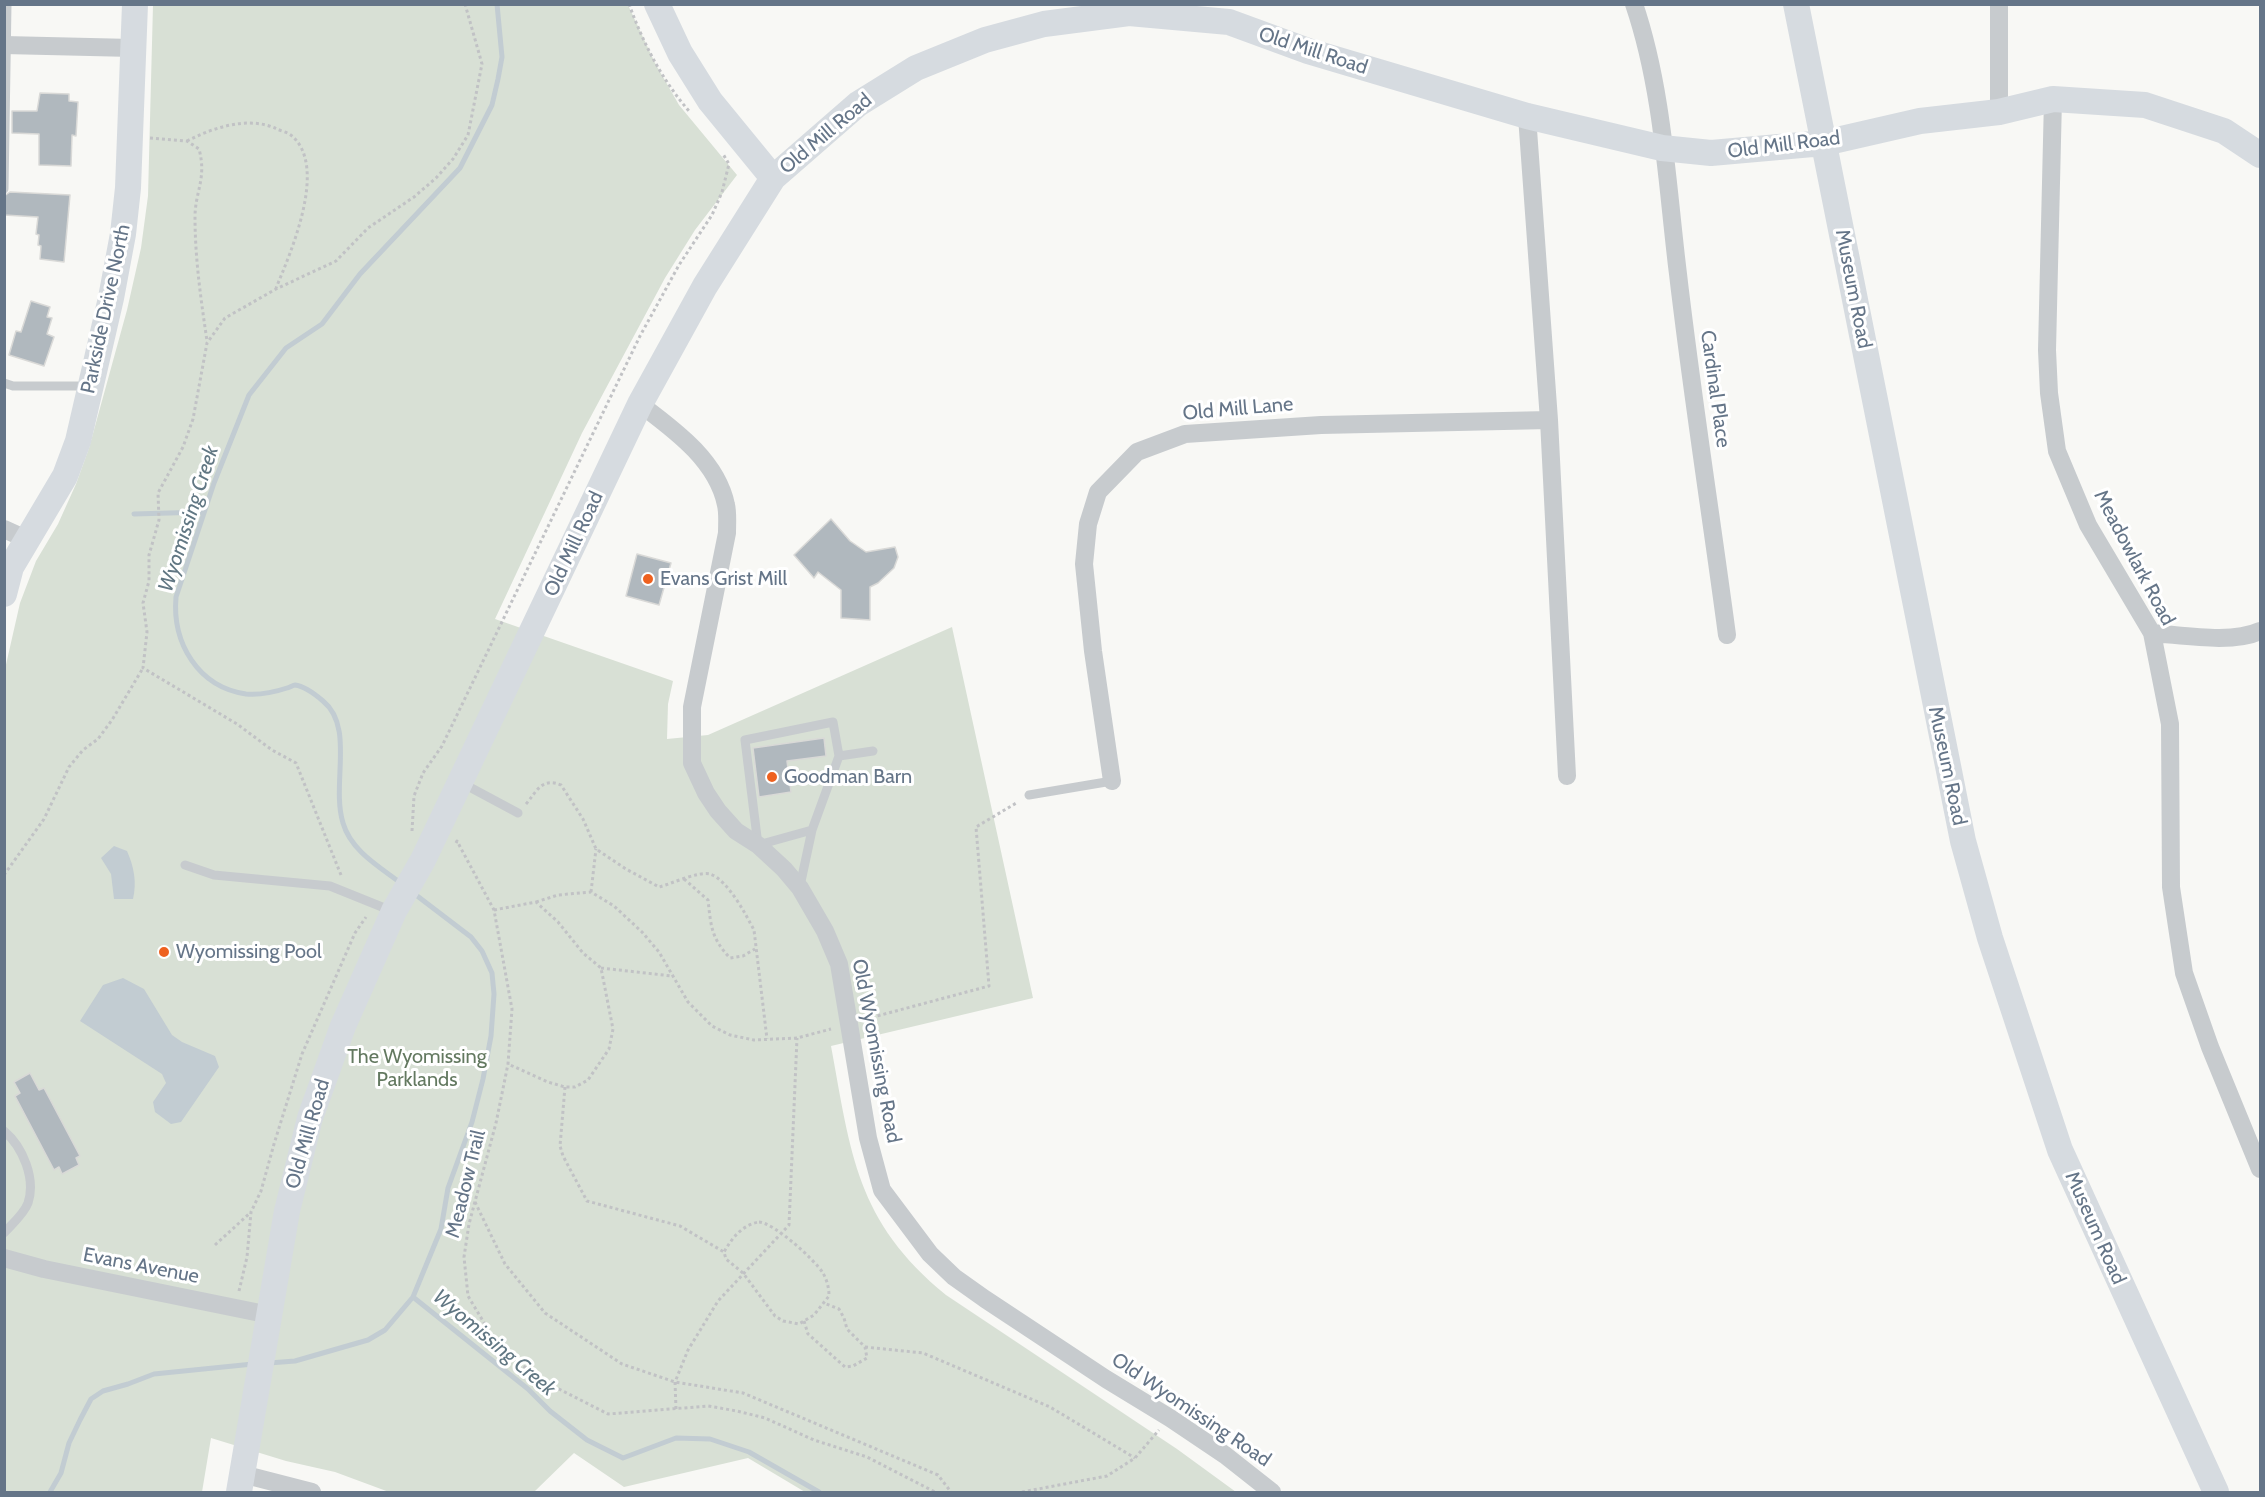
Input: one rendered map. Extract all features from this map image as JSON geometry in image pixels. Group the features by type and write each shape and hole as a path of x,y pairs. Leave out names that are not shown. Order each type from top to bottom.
{"street":[{"name":"Parkside Drive North","path":"4,594 11,567 15,534 51,504 65,476 78,441 111,298 123,234 128,188 135,4"},
{"path":"657,4 680,53 710,100 773,178"},
{"name":"Cardinal Place","path":"1634,4 1656,96 1694,409 1716,548 1726,635"},
{"name":"Museum Road","path":"1796,4 1950,781 1963,841 1990,938 2060,1150 2216,1492"},
{"path":"1999,4 1999,112"},
{"name":"Old Mill Road","path":"240,1483 287,1211 310,1118 343,1026 396,908 416,849 460,782 639,404 705,286 773,178 858,104 916,68 985,40 1044,24 1129,13 1227,14 1308,51 1527,116 1662,148 1711,153 1824,143 1920,121 1999,112 2053,99 2145,105 2224,131 2260,154"},
{"path":"6,45 133,48"},
{"name":"Meadowlark Road","path":"2053,99 2047,350 2049,393 2057,451 2088,525 2152,633 2170,724 2172,887 2174,917 2184,973 2210,1047 2260,1169"},
{"path":"1527,116 1549,420 1567,776"},
{"name":"Old Wyomissing Road","path":"639,404 677,432 699,455 714,475 726,504 727,533 692,707 692,763 706,794 718,812 736,831 758,845 784,869 800,888 820,922 839,964 868,1138 882,1190 930,1254 954,1277 1106,1379 1225,1455 1272,1492"},
{"name":"Old Mill Lane","path":"1112,781 1093,651 1084,564 1088,524 1098,492 1137,452 1185,434 1321,425 1549,420"},
{"path":"2152,633 2228,637 2252,635 2260,631"},
{"name":"Evans Avenue","path":"8,1256 44,1269 270,1315"},
{"path":"240,1483 312,1492"}],"lane":[{"path":"4,189 7,4"},
{"path":"4,383 13,386 90,386"},
{"path":"800,888 812,830 839,756 833,722 745,740 758,845 812,830"},
{"path":"839,756 873,751"},
{"path":"1029,795 1112,781"},
{"path":"460,782 518,813"},
{"path":"185,865 214,875 330,886 396,908"},
{"path":"4,1131 23,1156 31,1182 27,1206 4,1233"}],"path":[{"path":"207,343 225,318 276,289 336,261 368,228 414,197 453,159 468,135 482,64 465,4"},
{"path":"629,4 653,58 673,93 688,111"},
{"path":"187,141 205,132 237,124 267,125 291,135 303,152 307,176 303,212 276,289"},
{"path":"4,875 44,819 69,767 83,750 98,740 142,668 147,632 143,603 149,581 149,555 159,520 158,493 183,447 193,418 207,343 197,272 195,213 201,189 203,163 199,149 187,141 173,139"},
{"path":"416,849 414,796 423,773 442,746 640,336 691,244 712,215 722,192 729,164 720,150"},
{"path":"142,668 210,707 272,750 296,763 347,891"},
{"path":"518,813 544,783 561,785 583,819 596,849 591,892"},
{"path":"494,910 558,896 591,892 614,906 642,932 659,952 688,1002 712,1026 730,1035 754,1040 797,1038 989,986 976,827 1029,795"},
{"name":"Meadow Trail","path":"453,849 457,841 494,910 512,1009 508,1064 496,1123 474,1200 464,1257 468,1296 492,1335 517,1362 555,1387 608,1414 708,1406 765,1418 814,1440 867,1457 935,1492"},
{"path":"596,849 659,888 684,879 710,874 725,886 746,914 754,930 767,1039"},
{"path":"684,879 708,900 711,932 719,947 730,958 743,956 755,949"},
{"path":"536,902 558,922 583,953 601,968 672,976"},
{"path":"508,1064 565,1087 575,1087 588,1080 609,1049 613,1029 601,968"},
{"path":"676,1409 675,1382 688,1350 718,1301 789,1225 797,1038"},
{"path":"565,1087 560,1146 587,1201 680,1226 724,1252 726,1259 743,1273 775,1316 789,1323 799,1324 814,1315 829,1296 829,1289 822,1271 812,1260 765,1222 752,1223 736,1235 724,1252"},
{"path":"474,1200 505,1264 545,1313 622,1364 675,1382 743,1393 938,1475 951,1492"},
{"path":"215,1245 251,1212"},
{"path":"804,1321 808,1334 845,1368 867,1358 865,1347 847,1329 838,1309 824,1303"},
{"path":"865,1347 923,1353 1050,1407 1135,1458"},
{"path":"1022,1492 1107,1476 1135,1458 1170,1418"}],"green space":[{"name":"The Wyomissing Parklands","path":"153,5 628,5 655,63 679,105 737,175 695,230 665,278 582,433 495,619 673,681 668,704 667,739 708,735 952,627 1033,998 831,1046 852,1153 875,1212 893,1240 916,1267 946,1295 1177,1449 1236,1492 805,1492 748,1458 624,1487 574,1453 534,1492 389,1492 335,1472 286,1461 211,1438 202,1492 5,1492 5,669 20,603 36,561 58,524 76,484 89,448 127,310 141,248 148,196"}],"shaded area":[{"path":"114,846 127,851 135,881 133,899 114,899 111,874 101,858"},
{"path":"123,978 144,989 172,1035 182,1042 215,1056 219,1067 181,1122 171,1124 155,1112 153,1102 166,1083 162,1074 80,1021 103,985"}],"building":[{"path":"40,93 69,94 69,101 78,102 76,136 72,135 71,166 39,165 39,134 12,133 12,111 37,111"},
{"path":"10,192 70,195 64,262 40,259 41,246 38,245 39,235 36,234 38,217 4,215 4,196"},
{"path":"31,301 50,307 47,317 52,318 47,334 54,337 44,366 9,355 16,331 21,332"},
{"path":"831,519 850,541 866,552 895,547 898,557 894,568 878,583 870,587 870,620 841,618 841,590 818,572 814,578 794,555"},
{"name":"Evans Grist Mill","path":"637,554 671,563 659,605 626,596"},
{"name":"Goodman Barn","path":"824,738 826,756 787,761 791,792 759,797 753,748"},
{"path":"30,1073 39,1090 44,1088 80,1156 76,1158 79,1165 62,1174 59,1167 54,1170 15,1096 20,1093 14,1082"}],"waterway":[{"name":"Wyomissing Creek","path":"402,884 367,858 347,833 340,808 340,741 333,712 317,696 298,686 294,685 261,694 246,694 229,690 214,682 202,672 184,646 178,631 176,597 214,483 249,395 286,348 322,324 360,274 460,168 492,105 498,79 502,57 497,4"},
{"path":"134,514 204,512"},
{"name":"Wyomissing Creek","path":"269,1363 295,1361 368,1340 385,1330 413,1297 441,1229 448,1188 472,1122 483,1079 491,1036 494,994 492,973 482,951 471,937 412,892"},
{"name":"Wyomissing Creek","path":"413,1297 528,1389 550,1411 587,1440 623,1458 676,1438 710,1439 749,1452 819,1492"},
{"path":"50,1492 61,1473 69,1443 91,1399 103,1391 154,1374 253,1364"}],"place":[{"name":"Evans Grist Mill","path":"648,579"},
{"name":"Goodman Barn","path":"772,777"},
{"name":"Wyomissing Pool","path":"164,952"}]}
